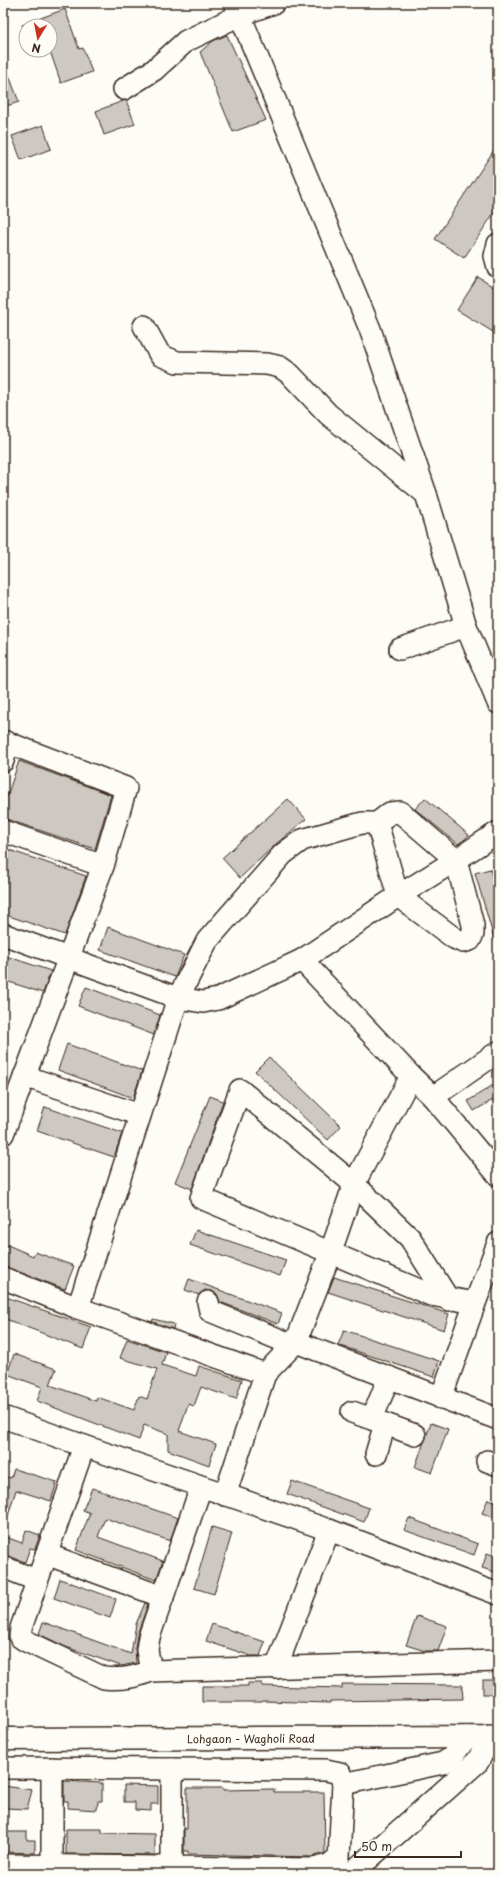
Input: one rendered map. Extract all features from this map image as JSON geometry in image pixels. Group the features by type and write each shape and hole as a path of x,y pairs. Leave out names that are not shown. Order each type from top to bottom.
{"main road":[{"name":"Lohgaon - Wagholi Road","path":"3,1739 484,1737"},
{"path":"351,1874 478,1761 483,1751 484,1737"}],"street":[{"path":"124,89 154,70 186,41 238,9 274,3"},
{"path":"238,9 370,329 426,494 466,626 498,703"},
{"path":"498,244 495,256 498,267"},
{"path":"144,326 160,355 177,362 267,364 280,367 290,374 328,414 426,494"},
{"path":"400,649 466,626"},
{"path":"3,1134 103,866 126,788 5,748"},
{"path":"78,1308 178,998 207,941 283,854 302,840 362,823 377,822 390,813 400,812 456,860 473,925 473,934 470,940 463,942 454,938 398,896 377,822"},
{"path":"3,831 103,866"},
{"path":"3,934 178,998 204,1002 218,1000 302,960 498,832"},
{"path":"302,960 410,1076 433,1097 498,1175"},
{"path":"433,1097 498,1052"},
{"path":"24,1076 140,1115"},
{"path":"225,1495 265,1374 295,1344 330,1254 354,1184 410,1076"},
{"path":"449,1300 410,1238 354,1184 240,1090 201,1198 330,1254 431,1295 449,1300 475,1304"},
{"path":"441,1398 498,1243"},
{"path":"3,1278 78,1308 265,1374"},
{"path":"208,1302 210,1311 498,1419"},
{"path":"376,1454 379,1422 389,1377"},
{"path":"352,1412 415,1435"},
{"path":"3,1416 201,1487 329,1530 498,1594"},
{"path":"84,1446 36,1580 21,1628 20,1637 26,1642 104,1678 116,1679 135,1677 151,1671 498,1661"},
{"path":"151,1671 147,1650 149,1637 201,1487"},
{"path":"276,1668 329,1530"},
{"path":"46,1554 163,1597"},
{"path":"3,1566 36,1580"},
{"path":"343,1784 443,1763 484,1737"},
{"path":"3,1768 326,1770 340,1773 343,1784 339,1857 329,1865 311,1871 172,1867 52,1870 3,1865"},
{"path":"52,1768 52,1870"},
{"path":"172,1769 172,1867"}],"building":[{"path":"65,9 79,49 83,48 92,72 61,83 52,58 58,58 58,18 41,18"},
{"path":"227,35 266,120 233,132 200,52 213,41"},
{"path":"4,62 19,102 3,107 3,63"},
{"path":"126,100 135,124 104,135 96,111"},
{"path":"43,125 51,149 21,160 12,136"},
{"path":"498,144 498,207 464,258 435,239"},
{"path":"478,277 498,290 498,335 457,310"},
{"path":"19,761 111,795 95,849 3,818 3,808"},
{"path":"425,798 469,835 458,844 415,809"},
{"path":"288,799 306,819 276,844 240,878 222,858"},
{"path":"3,848 86,876 65,935 3,914"},
{"path":"490,869 498,896 498,941 495,942 475,873"},
{"path":"108,927 184,955 175,977 100,950"},
{"path":"3,955 51,971 43,993 3,980"},
{"path":"86,987 160,1015 154,1035 78,1006"},
{"path":"67,1044 142,1071 133,1098 58,1070"},
{"path":"269,1057 341,1126 328,1140 255,1071"},
{"path":"498,1082 498,1097 474,1111 468,1101"},
{"path":"210,1096 223,1101 192,1189 175,1182"},
{"path":"45,1107 122,1133 114,1157 37,1131"},
{"path":"196,1230 286,1260 280,1276 190,1245"},
{"path":"3,1243 33,1256 35,1252 74,1266 65,1289 3,1266"},
{"path":"334,1277 449,1314 444,1330 328,1292"},
{"path":"189,1279 282,1313 278,1324 220,1302 217,1294 212,1291 205,1290 199,1295 185,1290"},
{"path":"3,1296 91,1327 83,1349 3,1318"},
{"path":"153,1319 174,1324 173,1329 152,1322"},
{"path":"344,1330 439,1361 434,1377 338,1345"},
{"path":"127,1339 166,1352 162,1365 196,1376 199,1366 242,1380 236,1399 201,1387 194,1406 188,1404 179,1431 216,1444 209,1465 168,1450 168,1434 144,1425 139,1440 37,1401 42,1387 7,1374 14,1354 56,1369 50,1385 96,1401 97,1397 134,1410 139,1396 147,1399 157,1369 120,1358"},
{"path":"431,1423 448,1429 432,1473 415,1467"},
{"path":"14,1469 57,1482 51,1501 16,1490 6,1522 3,1521 3,1476 11,1478"},
{"path":"292,1481 369,1508 364,1522 287,1494"},
{"path":"92,1488 178,1518 170,1541 105,1518 98,1537 163,1561 156,1580 76,1550 90,1513 83,1510"},
{"path":"488,1499 498,1503 498,1519 482,1513"},
{"path":"409,1518 478,1544 474,1555 404,1530"},
{"path":"212,1527 232,1533 214,1594 194,1588"},
{"path":"26,1530 40,1535 35,1549 30,1548 25,1562 3,1554 3,1536 22,1543"},
{"path":"487,1553 498,1557 498,1573 482,1568"},
{"path":"60,1579 116,1599 110,1618 54,1598"},
{"path":"145,1603 148,1604 137,1635 135,1648 136,1663 121,1666 66,1647 39,1634 43,1622 131,1654 136,1624"},
{"path":"417,1616 447,1626 438,1651 425,1651 406,1645"},
{"path":"212,1624 265,1642 260,1656 251,1656 206,1641"},
{"path":"483,1680 498,1680 498,1694 483,1694"},
{"path":"248,1683 262,1683 262,1686 342,1688 342,1684 462,1685 463,1699 330,1701 330,1703 262,1701 202,1702 202,1686 248,1686"},
{"path":"64,1781 102,1783 102,1801 98,1801 97,1810 68,1808 68,1801 64,1801"},
{"path":"124,1785 158,1786 158,1804 151,1804 151,1811 135,1810 135,1802 124,1802"},
{"path":"4,1786 32,1790 27,1809 5,1808"},
{"path":"187,1788 223,1788 223,1790 274,1789 274,1792 324,1792 325,1853 312,1857 188,1854 188,1851 184,1851 184,1829 187,1829"},
{"path":"66,1829 102,1829 102,1833 155,1834 155,1855 66,1854"},
{"path":"3,1832 27,1832 27,1840 35,1840 35,1853 3,1852"}]}
